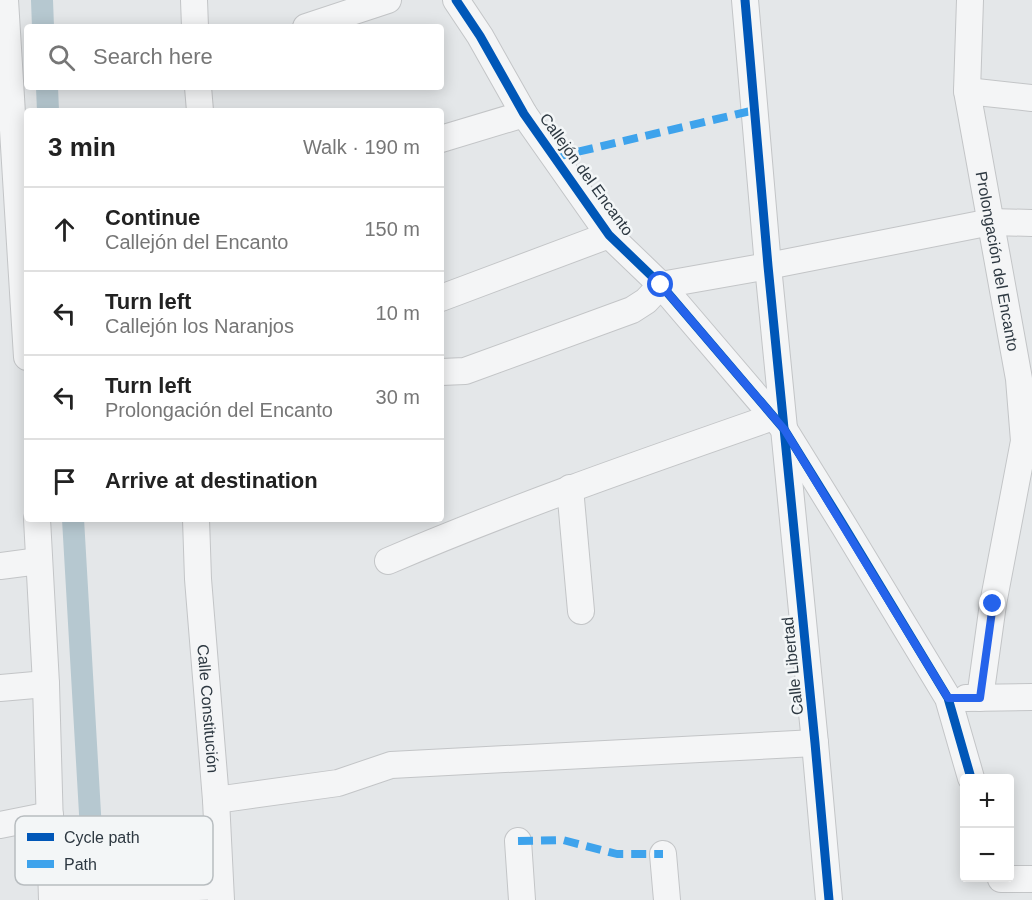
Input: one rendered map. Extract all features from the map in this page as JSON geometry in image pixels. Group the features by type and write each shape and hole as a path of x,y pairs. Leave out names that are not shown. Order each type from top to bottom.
{"street":[{"path":"5,0 24,308"},
{"path":"194,0 195,24"},
{"path":"315,24 388,0"},
{"name":"Callejón del Encanto","path":"456,0 480,36 524,114 609,235 661,285 779,423 948,698 970,774"},
{"name":"Calle Libertad","path":"745,0 779,423 815,743 829,900"},
{"name":"Prolongación del Encanto","path":"970,0 967,91 991,222 1025,379 1021,519 993,604 980,698"},
{"path":"198,90 200,108"},
{"path":"967,91 1032,98"},
{"path":"444,138 524,114"},
{"path":"444,366 465,371 632,310 646,301 661,285 991,222 1032,223"},
{"path":"444,297 609,235"},
{"path":"388,561 570,488 779,423"},
{"path":"570,488 581,612"},
{"path":"37,522 50,815 45,816"},
{"name":"Calle Constitución","path":"196,522 198,579 216,800 221,893"},
{"path":"0,566 39,561"},
{"path":"0,688 46,684"},
{"path":"948,698 1032,697"},
{"path":"216,800 338,783 391,765 815,743"},
{"path":"0,825 15,822"},
{"path":"518,841 522,900"},
{"path":"663,854 667,900"},
{"path":"1003,886 1032,879"},
{"path":"58,896 111,891 221,893"}],"waterway":[{"path":"42,0 43,24"},
{"path":"47,90 48,108"},
{"path":"73,522 90,816"},
{"path":"94,885 95,900"}],"marked path":[{"path":"556,157 755,110"},
{"path":"518,841 563,840 617,854 663,854"}],"cycle path":[{"path":"456,0 480,36 524,114 609,235 661,285 784,429 948,698 970,774"},
{"path":"745,0 768,266 829,900"}],"route":[{"path":"661,285 784,429 948,698 980,698 993,604"}]}
